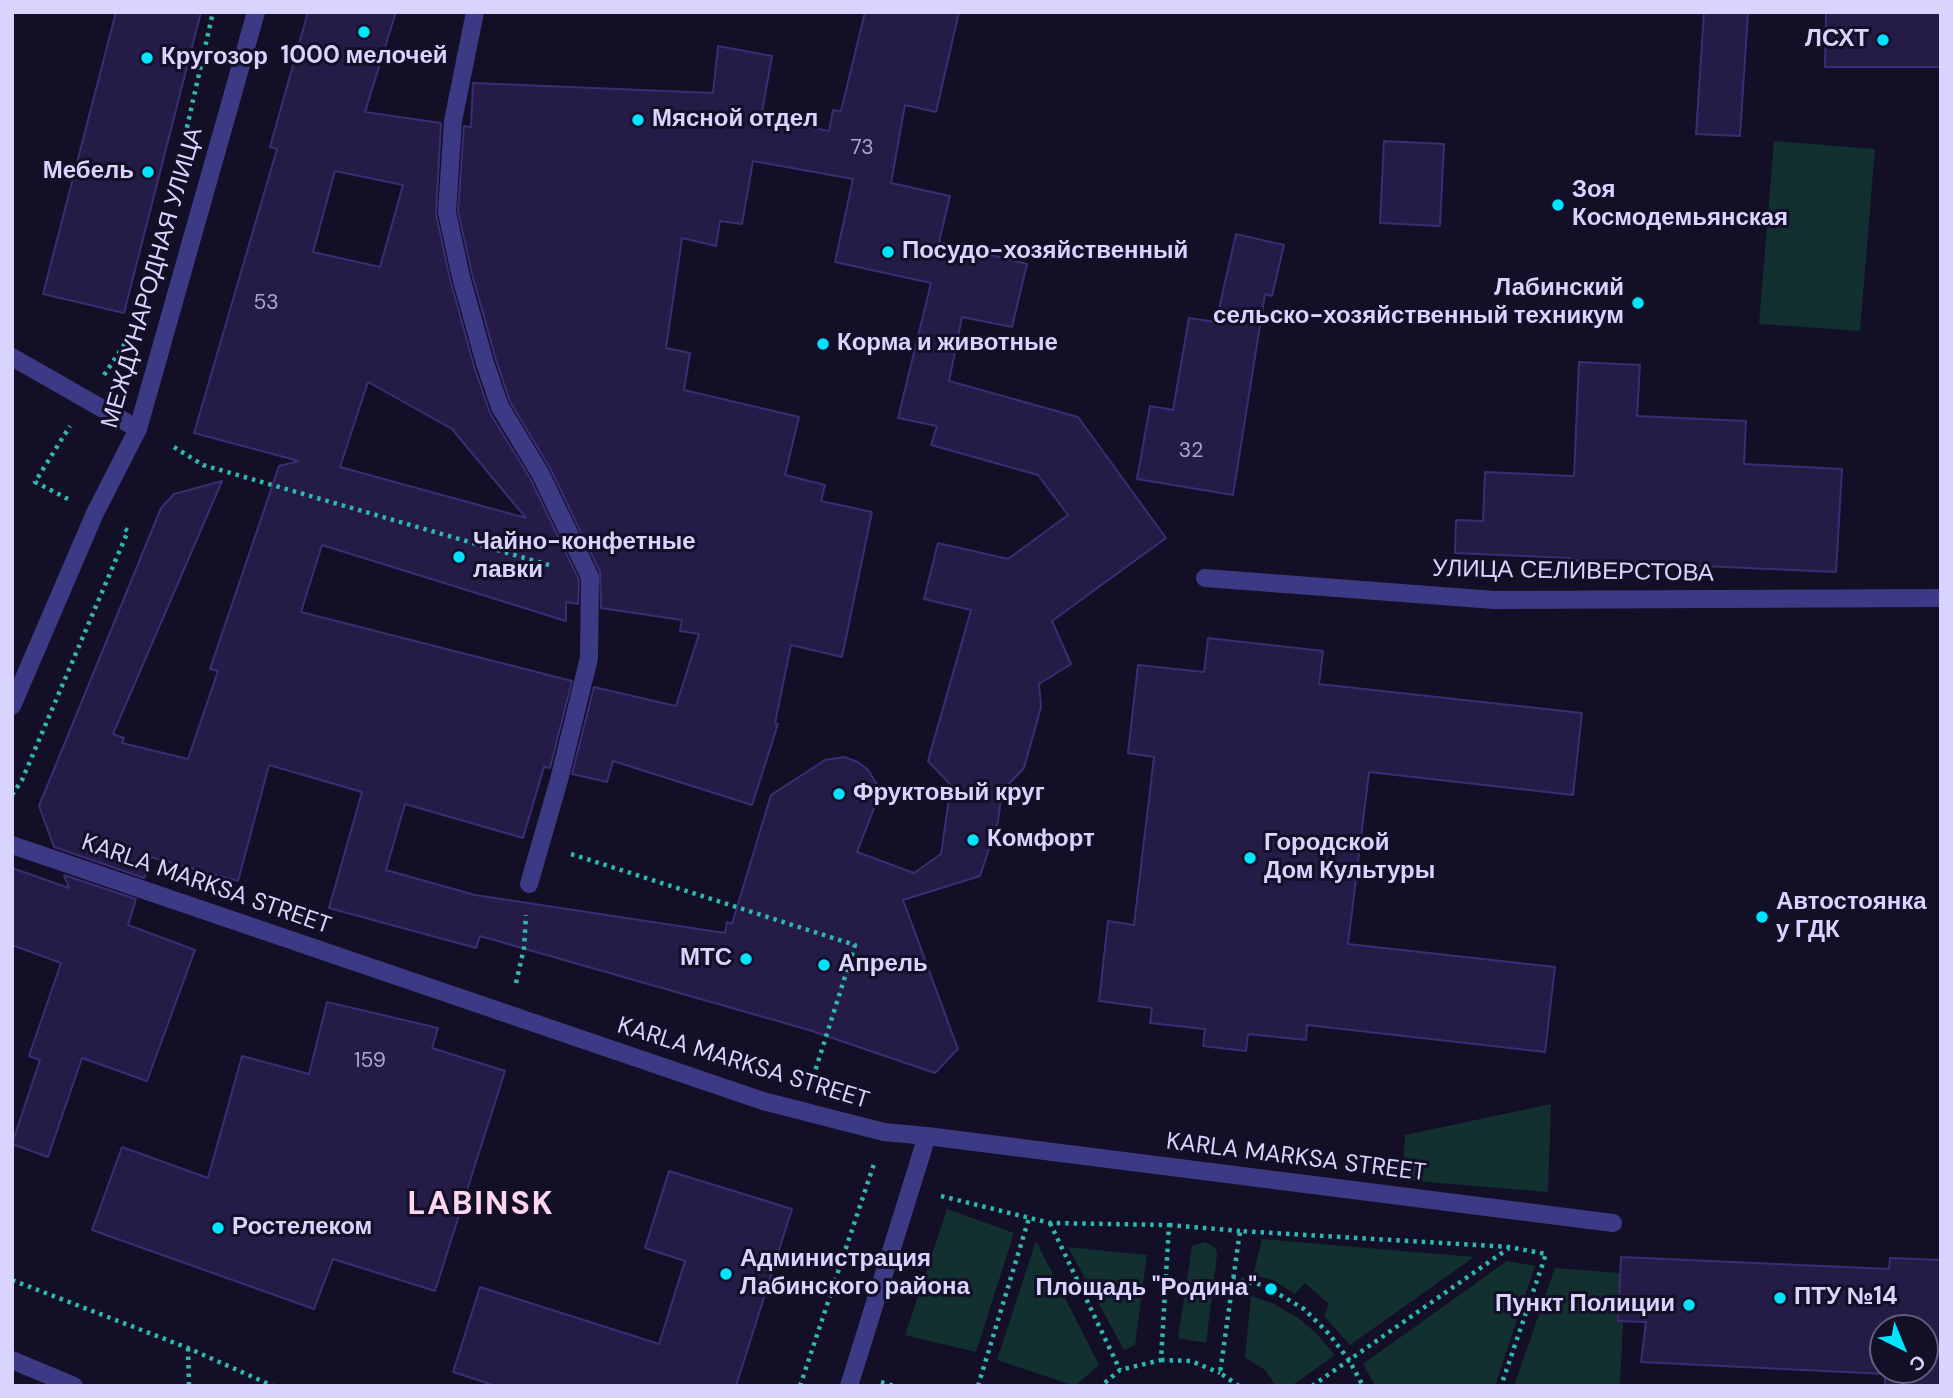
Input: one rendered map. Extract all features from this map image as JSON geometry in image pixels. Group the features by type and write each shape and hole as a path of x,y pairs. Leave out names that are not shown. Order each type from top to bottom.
{"street":[{"name":"МЕЖДУНАРОДНАЯ УЛИЦА","path":"12,706 95,513 138,429 256,12"},
{"path":"475,12 453,121 447,212 464,289 500,407 540,473 590,577 589,658 559,780 529,884"},
{"path":"12,357 138,429"},
{"name":"УЛИЦА СЕЛИВЕРСТОВА","path":"1205,578 1494,600 1941,598"},
{"name":"KARLA MARKSA STREET","path":"12,845 751,1097 884,1132 1613,1223"},
{"path":"849,1386 927,1136"},
{"path":"12,1360 74,1386"}],"path":[{"path":"174,447 203,464 590,577"},
{"path":"540,845 855,945 802,1111"},
{"path":"508,1014 524,948 529,884"},
{"path":"800,1386 884,1132"},
{"path":"910,1188 1050,1223 1169,1225 1509,1247 1546,1254 1501,1386"},
{"path":"978,1386 1028,1218"},
{"path":"1050,1223 1120,1370"},
{"path":"1161,1360 1169,1225"},
{"path":"1220,1373 1240,1231"},
{"path":"1311,1386 1509,1247"},
{"path":"1232,1279 1263,1285 1304,1309 1329,1334 1349,1360 1363,1386"},
{"path":"12,1280 188,1348 273,1386"},
{"path":"188,1348 189,1386"},
{"path":"1101,1386 1120,1370 1161,1360 1191,1361 1220,1373 1238,1386"}],"green space":[{"path":"1774,141 1875,149 1860,331 1759,324"},
{"path":"1551,1104 1548,1192 1402,1180 1405,1135"},
{"path":"947,1209 1014,1233 976,1352 905,1335"},
{"path":"1262,1239 1474,1257 1350,1345 1324,1316 1329,1304 1305,1283 1295,1294 1273,1280 1253,1275"},
{"path":"1036,1241 1099,1365 1075,1386 997,1360"},
{"path":"1205,1242 1216,1248 1217,1255 1206,1343 1178,1338 1192,1246"},
{"path":"1068,1247 1147,1255 1135,1345 1124,1350"},
{"path":"1507,1261 1535,1266 1495,1386 1375,1386 1363,1364"},
{"path":"1555,1268 1620,1273 1618,1321 1623,1321 1620,1386 1514,1386"},
{"path":"1251,1296 1272,1303 1298,1318 1315,1332 1335,1355 1291,1386 1276,1386 1265,1370 1245,1357"}],"building":[{"path":"116,12 201,12 124,313 43,294"},
{"path":"308,12 396,12 365,112 441,123 436,214 450,279 474,366 490,413 530,478 579,580 578,604 566,602 566,621 322,545 301,612 572,681 550,768 544,767 523,838 405,804 386,870 475,895 725,933 727,922 732,924 771,795 825,760 844,757 858,762 868,770 878,786 876,803 857,852 914,873 941,854 951,785 928,761 971,610 924,599 938,543 1008,559 1068,515 1038,475 931,445 937,426 898,418 931,283 835,262 853,179 753,161 742,224 720,221 716,246 682,238 666,348 690,353 684,390 799,417 785,475 825,485 821,501 872,512 842,657 791,645 775,723 778,724 752,805 613,761 607,782 572,774 594,687 676,706 699,634 680,631 682,620 601,608 600,572 550,468 510,402 472,274 458,211 464,126 471,127 473,83 713,93 718,46 772,56 761,118 829,131 833,110 841,111 865,12 959,12 936,112 905,105 891,183 950,196 939,242 1027,264 1012,327 962,317 949,381 1078,417 1166,538 1052,621 1071,664 1039,684 1041,707 1024,768 1002,791 998,822 980,876 903,900 958,1049 935,1073 809,1030 480,936 476,948 329,908 362,792 269,765 238,881 151,857 144,878 54,847 39,806 161,508 174,494 222,481 113,734 124,738 122,743 188,759 218,671 210,669 279,466 299,461 194,433 277,149 270,147","holes":["335,171 403,185 380,267 313,252","368,382 452,429 526,518 340,467"]},
{"path":"1704,12 1748,12 1740,136 1696,134"},
{"name":"ЛСХТ","path":"1826,12 1941,12 1941,67 1825,67"},
{"path":"1384,141 1444,144 1440,226 1380,223"},
{"path":"1236,234 1284,245 1272,296 1265,294 1233,495 1137,479 1150,406 1173,410 1189,318 1216,322"},
{"path":"1579,362 1640,365 1637,416 1746,421 1744,464 1842,469 1836,572 1455,553 1456,520 1483,521 1485,472 1574,476"},
{"name":"Городской Дом Культуры","path":"1208,638 1323,651 1319,684 1582,713 1573,795 1369,772 1348,944 1555,967 1545,1052 1307,1025 1306,1040 1248,1034 1246,1051 1203,1046 1205,1029 1150,1023 1152,1008 1099,1001 1108,921 1134,925 1154,757 1128,753 1138,665 1204,672"},
{"path":"12,868 69,888 64,875 136,899 128,925 195,950 147,1081 82,1058 48,1157 12,1144 40,1060 29,1056 61,963 12,945"},
{"path":"327,1002 438,1028 432,1048 505,1071 435,1291 333,1259 314,1309 92,1230 122,1147 208,1178 242,1056 309,1074"},
{"name":"Администрация Лабинского района","path":"669,1171 792,1209 736,1386 496,1386 453,1372 480,1287 659,1344 685,1261 645,1248"},
{"name":"ПТУ №14","path":"1621,1257 1889,1269 1890,1258 1941,1260 1941,1386 1885,1386 1939,1384 1939,1314 1869,1314 1869,1373 1641,1362 1646,1322 1618,1321"}],"place":[{"name":"1000 мелочей","path":"364,32"},
{"name":"ЛСХТ","path":"1883,40"},
{"name":"Кругозор","path":"147,58"},
{"name":"Мясной отдел","path":"638,120"},
{"name":"Мебель","path":"148,172"},
{"name":"Зоя Космодемьянская","path":"1558,205"},
{"name":"Посудо-хозяйственный","path":"888,252"},
{"name":"Лабинский сельско-хозяйственный техникум","path":"1638,303"},
{"name":"Корма и животные","path":"823,344"},
{"name":"Чайно-конфетные лавки","path":"459,557"},
{"name":"Фруктовый круг","path":"839,794"},
{"name":"Комфорт","path":"973,840"},
{"name":"Городской Дом Культуры","path":"1250,858"},
{"name":"Автостоянка у ГДК","path":"1762,917"},
{"name":"МТС","path":"746,959"},
{"name":"Апрель","path":"824,965"},
{"name":"Ростелеком","path":"218,1228"},
{"name":"Администрация Лабинского района","path":"726,1274"},
{"name":"Площадь \"Родина\"","path":"1271,1289"},
{"name":"ПТУ №14","path":"1780,1298"},
{"name":"Пункт Полиции","path":"1689,1305"}],"district":[{"name":"LABINSK","path":"481,1206"}]}
